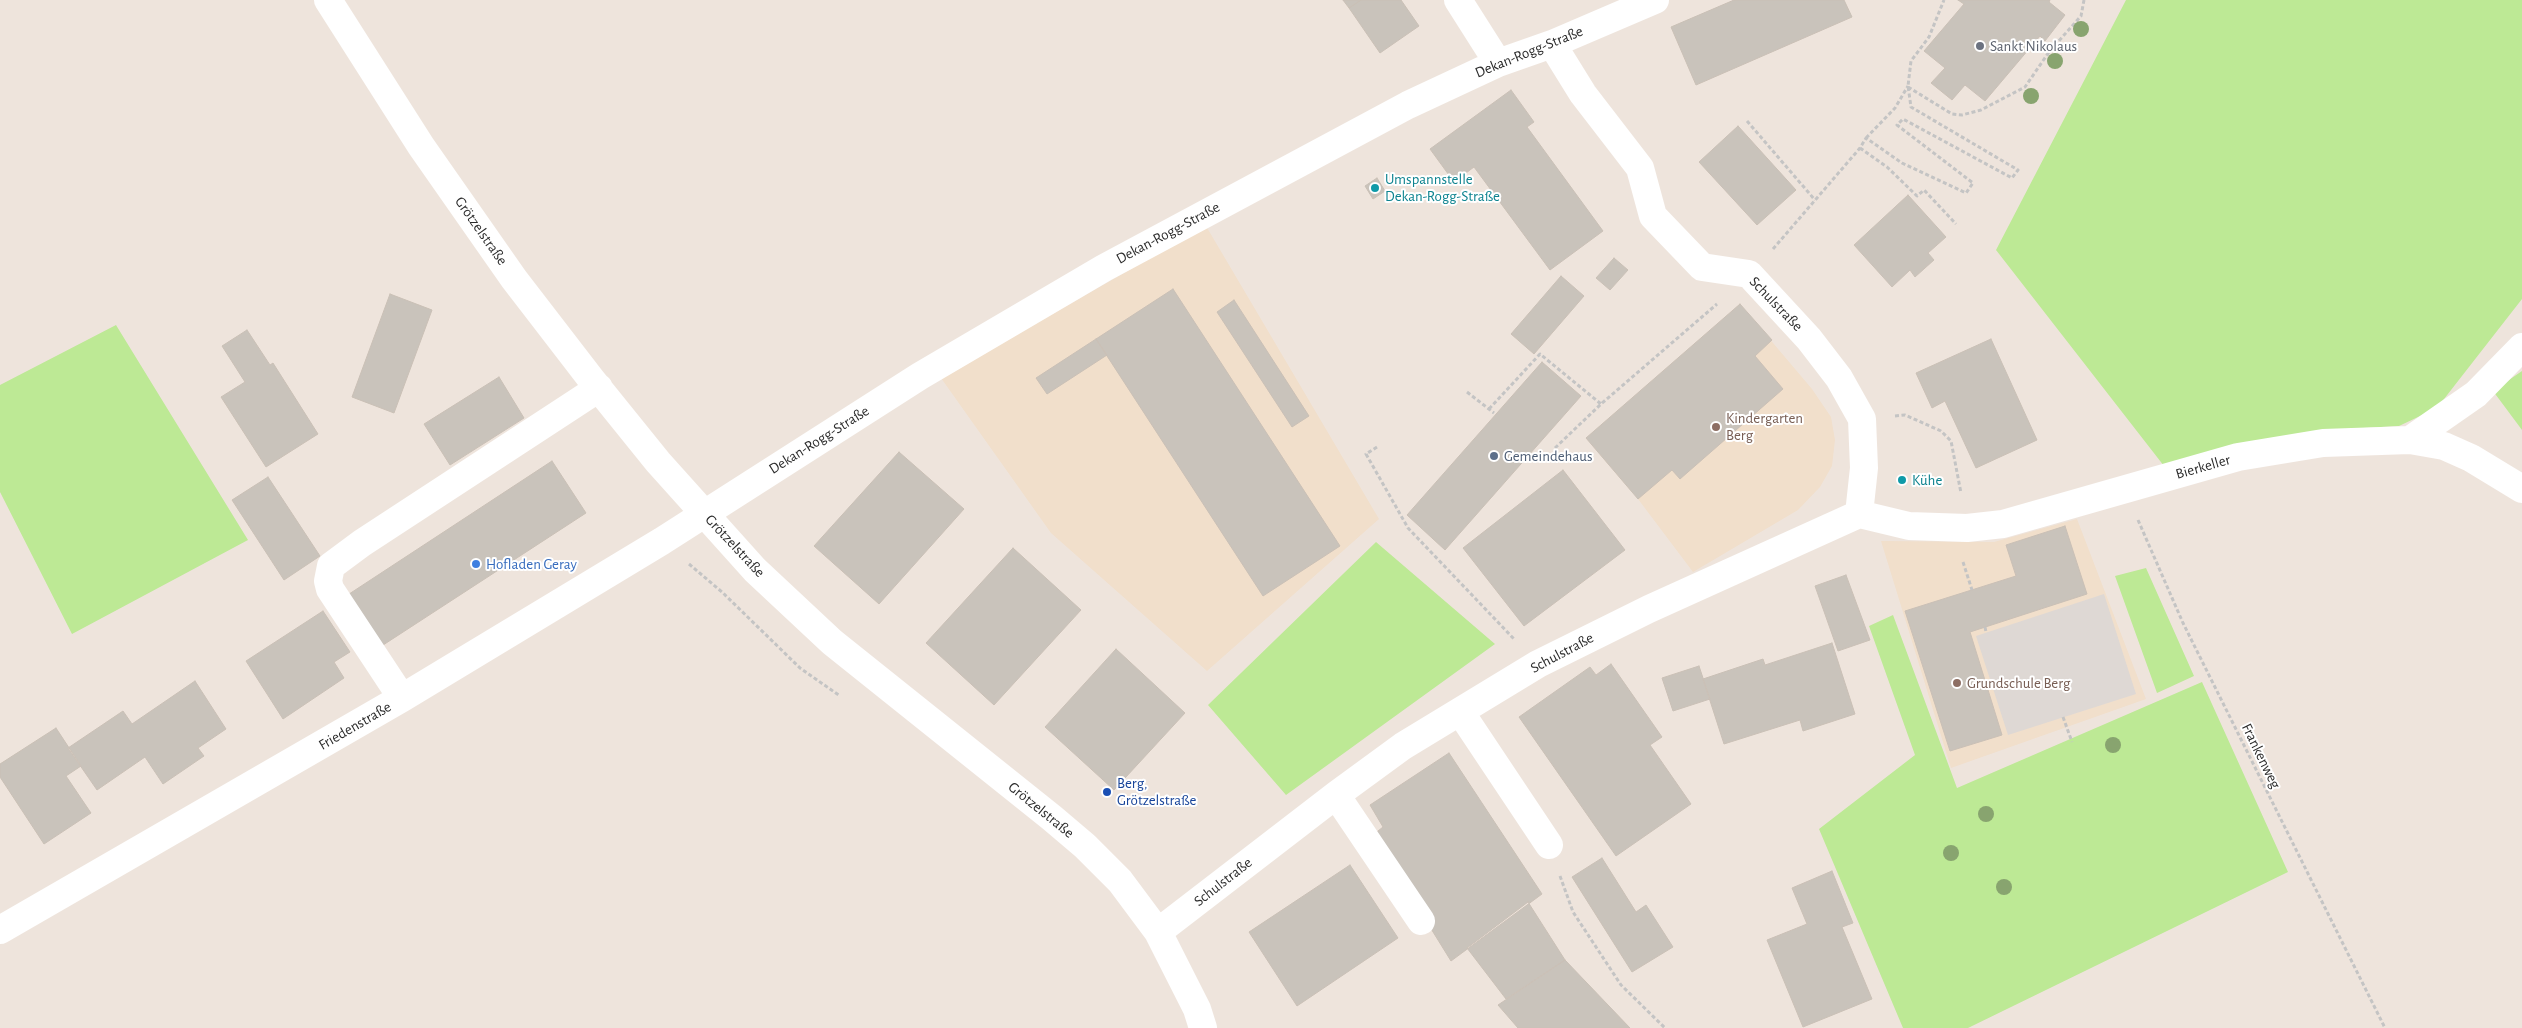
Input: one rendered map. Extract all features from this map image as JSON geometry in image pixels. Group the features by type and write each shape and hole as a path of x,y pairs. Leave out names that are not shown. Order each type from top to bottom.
{"street":[{"name":"Grötzelstraße","path":"328,0 449,185 514,279 658,462 755,570 832,642 1085,846 1120,881 1158,932 1197,1009 1204,1028"},
{"path":"1458,0 1498,63"},
{"name":"Dekan-Rogg-Straße","path":"704,513 920,376 1104,268 1373,123 1498,63 1552,44 1655,0"},
{"name":"Schulstraße","path":"1158,932 1402,746 1461,713 1547,658 1859,514 1864,468 1862,419 1839,378 1809,339 1749,274 1702,267 1653,216 1640,168 1583,94 1552,44"},
{"path":"2410,440 2476,394 2522,347"},
{"path":"402,698 330,589 328,581 331,566 362,543 599,388"},
{"name":"Bierkeller","path":"1967,528 2002,524 2238,456 2323,443 2410,440 2444,446 2471,458 2520,487"},
{"name":"Friedenstraße","path":"0,930 402,698 662,541 704,513"},
{"path":"1859,514 1909,526 1967,528"},
{"path":"1461,713 1549,845"},
{"path":"1336,795 1421,921"}],"path":[{"path":"1866,138 1902,163 1966,193 1972,183 1897,125 1903,119 2012,178 2018,170 1911,107 1908,86 1911,62 1929,37 1944,0"},
{"path":"1908,86 1952,114 1962,116 1981,110 2025,87 2049,52 2081,16 2084,0"},
{"path":"1555,448 1601,404 1696,324 1749,274 1860,148 1866,138 1895,108 1908,86"},
{"path":"1747,121 1815,200"},
{"path":"1860,148 1893,172 1917,196 1924,190 1956,224"},
{"path":"1489,410 1540,354 1601,404"},
{"path":"1467,392 1494,413"},
{"path":"1919,423 1941,431 1951,441 1967,528"},
{"path":"1377,447 1366,454 1408,528 1518,644"},
{"name":"Frankenweg","path":"2125,490 2183,623 2385,1028"},
{"path":"662,541 722,592 800,668 848,701"},
{"path":"1985,627 1986,632"},
{"path":"2063,717 2072,742"},
{"path":"1549,845 1573,912 1621,985 1665,1028"}],"shaded area":[{"path":"1206,226 1379,519 1207,671 1051,533 941,378"},
{"name":"Kindergarten Berg","path":"1740,304 1812,389 1831,417 1835,440 1832,466 1820,487 1798,510 1693,572 1638,499 1586,438"},
{"path":"2077,519 2146,699 1951,768 1881,541 1994,542"},
{"path":"2104,594 2136,694 2008,735 1976,636"}],"green space":[{"path":"2126,0 2522,0 2522,299 2437,408 2399,426 2327,430 2164,466 1996,250"},
{"path":"116,325 248,540 72,634 0,492 0,385"},
{"path":"2522,371 2522,430 2493,391"},
{"path":"1376,542 1495,644 1286,795 1208,705"},
{"path":"2146,568 2194,676 2157,693 2115,576"},
{"path":"1893,615 1957,788 2202,682 2288,872 1968,1028 1903,1028 1819,829 1915,755 1869,626"}],"building":[{"path":"1343,0 1361,0 1349,8"},
{"path":"1361,0 1401,0 1419,26 1380,53 1349,8"},
{"path":"1734,0 1844,0 1852,17 1696,85 1671,27"},
{"name":"Sankt Nikolaus","path":"1958,0 2050,0 2049,2 2065,15 2045,41 2040,36 1985,101 1965,85 1952,100 1931,83 1945,68 1924,51 1964,4"},
{"path":"1511,90 1534,122 1527,127 1603,231 1550,270 1474,167 1454,182 1430,149"},
{"path":"1738,126 1796,190 1757,225 1699,162"},
{"name":"Umspannstelle Dekan-Rogg-Straße","path":"1377,178 1385,191 1373,199 1365,186"},
{"path":"1908,195 1946,237 1928,253 1934,260 1915,277 1910,270 1892,287 1854,245"},
{"path":"1614,258 1628,270 1610,290 1596,278"},
{"path":"1561,276 1584,296 1534,354 1511,334"},
{"path":"1173,289 1340,546 1263,596 1096,339"},
{"path":"390,294 432,310 394,413 352,397"},
{"path":"1234,300 1309,416 1292,427 1217,312"},
{"path":"1740,304 1772,340 1755,356 1783,389 1680,479 1672,470 1638,499 1586,438"},
{"path":"247,330 270,365 273,363 318,434 266,467 221,397 245,382 222,346"},
{"path":"1096,339 1107,355 1047,394 1036,378"},
{"path":"1991,339 2037,440 1976,468 1945,401 1932,408 1916,373"},
{"name":"Gemeindehaus","path":"1542,362 1581,396 1445,550 1407,515"},
{"path":"499,377 524,418 450,465 424,424"},
{"path":"899,452 964,509 879,604 814,546"},
{"path":"552,461 586,513 377,649 343,598"},
{"path":"1563,470 1625,550 1524,626 1463,548"},
{"path":"268,477 320,556 284,580 232,500"},
{"name":"Grundschule Berg","path":"2065,526 2087,594 1970,632 2002,735 1950,751 1905,611 2016,576 2006,545"},
{"path":"1013,548 1081,610 994,705 926,643"},
{"path":"1846,575 1870,640 1838,651 1815,586"},
{"path":"323,611 350,652 334,662 344,678 283,719 246,661"},
{"path":"1832,643 1855,714 1803,731 1800,720 1724,744 1703,679 1763,659 1765,665"},
{"path":"1116,649 1185,713 1114,790 1045,727"},
{"path":"1611,664 1662,737 1650,745 1691,804 1616,856 1519,717 1590,667 1596,675"},
{"path":"1699,666 1710,699 1673,711 1662,678"},
{"path":"195,681 226,729 198,748 204,756 163,784 145,757 97,790 68,748 123,711 132,724"},
{"path":"56,728 81,766 66,776 91,813 44,844 0,777 0,764"},
{"path":"1449,753 1542,894 1451,961 1373,835 1383,827 1370,805"},
{"path":"1602,858 1636,912 1646,905 1673,947 1632,972 1572,877"},
{"path":"1350,865 1398,938 1297,1006 1249,932"},
{"path":"1832,871 1853,923 1842,927 1872,999 1803,1027 1767,940 1807,924 1792,888"},
{"path":"1528,902 1565,960 1506,999 1467,948"},
{"path":"1565,960 1630,1028 1518,1028 1498,1005"}],"place":[{"name":"Sankt Nikolaus","path":"1980,46"},
{"name":"Umspannstelle Dekan-Rogg-Straße","path":"1375,188"},
{"name":"Kindergarten Berg","path":"1716,427"},
{"name":"Gemeindehaus","path":"1494,456"},
{"name":"Kühe","path":"1902,480"},
{"name":"Hofladen Geray","path":"476,564"},
{"name":"Grundschule Berg","path":"1957,683"},
{"name":"Berg, Grötzelstraße","path":"1107,792"}]}
